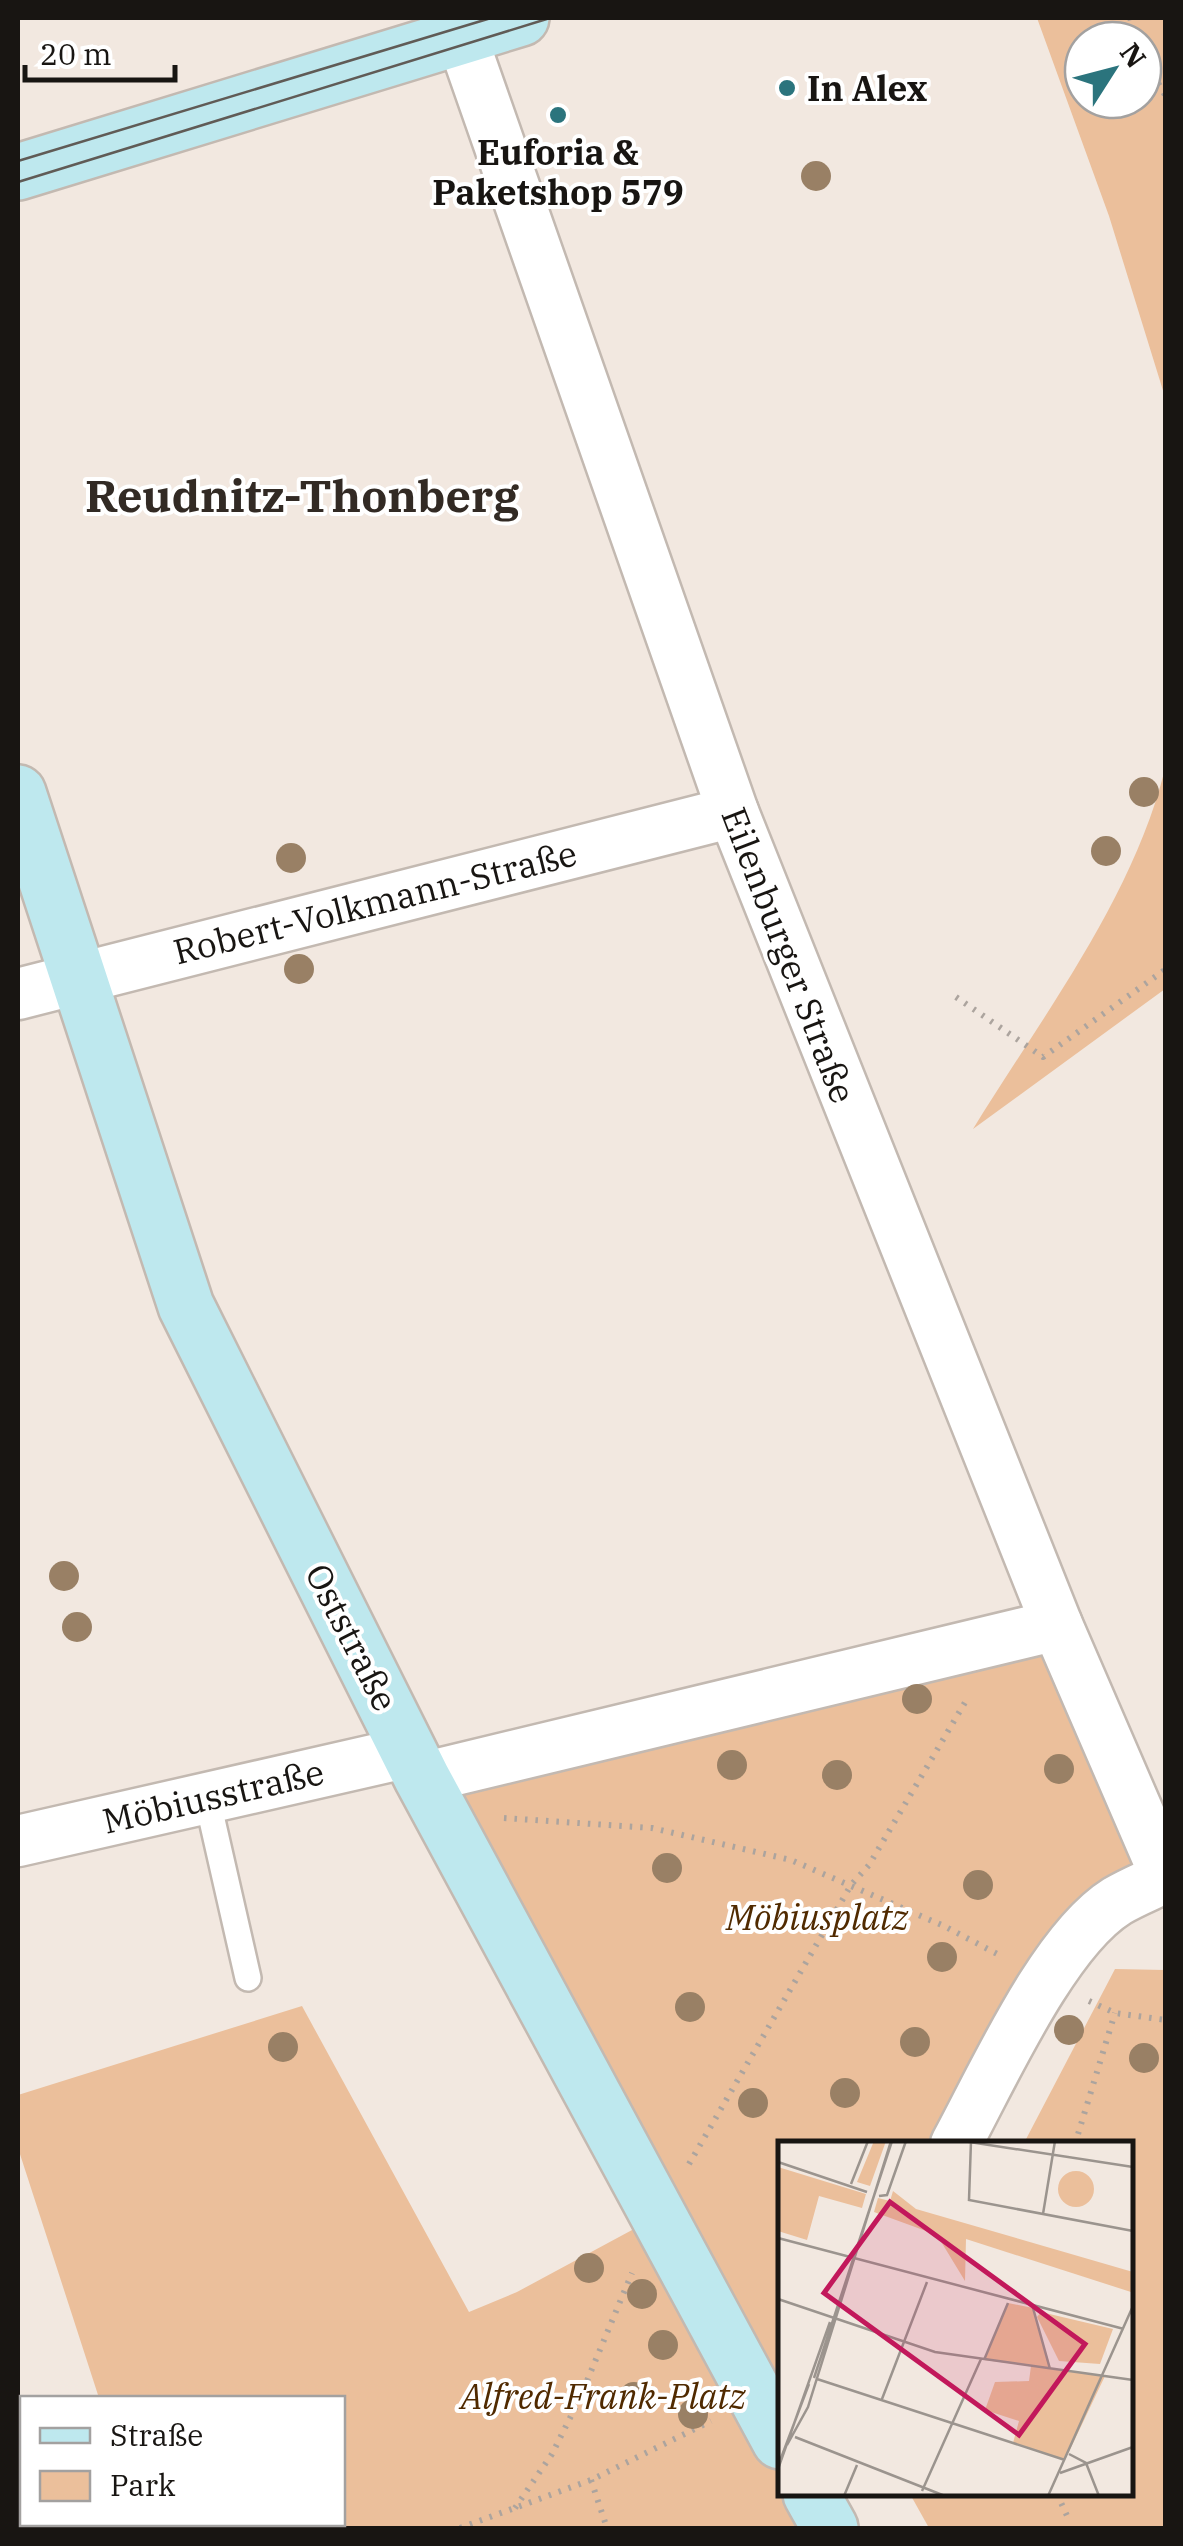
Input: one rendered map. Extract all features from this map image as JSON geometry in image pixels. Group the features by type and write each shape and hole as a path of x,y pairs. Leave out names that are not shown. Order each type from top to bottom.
{"street":[{"path":"18,172 459,27 521,18"},
{"name":"Eilenburger Straße","path":"459,27 732,812 1056,1625 1166,1877"},
{"name":"Oststraße","path":"18,793 75,978 186,1306 416,1765 659,2216 772,2408"},
{"name":"Robert-Volkmann-Straße","path":"18,994 732,812"},
{"path":"416,1765 1056,1625"},
{"name":"Möbiusstraße","path":"18,1841 207,1798 416,1765"},
{"path":"958,2141 1046,1981 1080,1934 1115,1902 1166,1877"},
{"path":"812,2496 830,2528"}],"lane":[{"path":"207,1798 248,1978"}],"path":[{"path":"956,997 1043,1058 1166,969"},
{"path":"698,2149 968,1698"},
{"path":"589,1825 652,1828 791,1860 1016,1964"},
{"path":"1079,1996 1115,2013 1166,2020"},
{"path":"1076,2141 1115,2013"},
{"path":"515,2508 552,2454 580,2400 610,2319 659,2216"},
{"path":"460,2528 772,2408"},
{"path":"592,2480 607,2528"},
{"path":"1057,2496 1068,2518"}],"green space":[{"path":"1037,18 1165,18 1165,397 1109,216 1074,120 1163,120 1163,20 1063,20 1063,90"},
{"path":"1165,769 1165,989 973,1129 1108,910 1150,817"},
{"path":"1057,1625 1165,1877 1115,1902 957,2141 778,2141 778,2385 756,2399 778,2438 778,2496 812,2496 830,2528 18,2528 20,2498 20,2526 345,2526 345,2396 98,2396 18,2148 18,2095 302,2006 469,2312 517,2292 658,2216 422,1778"},
{"path":"1115,1969 1165,1970 1165,2528 929,2528 911,2496 1133,2496 1133,2141 1025,2141"}],"tram line":[{"path":"18,161 491,18"},
{"path":"18,182 550,18"}],"place":[{"name":"In Alex","path":"787,88"},
{"name":"Euforia & Paketshop 579","path":"558,115"}],"district":[{"name":"Reudnitz-Thonberg","path":"302,495"}],"park label":[{"name":"Möbiusplatz","path":"817,1917"},
{"name":"Alfred-Frank-Platz","path":"603,2396"}]}
